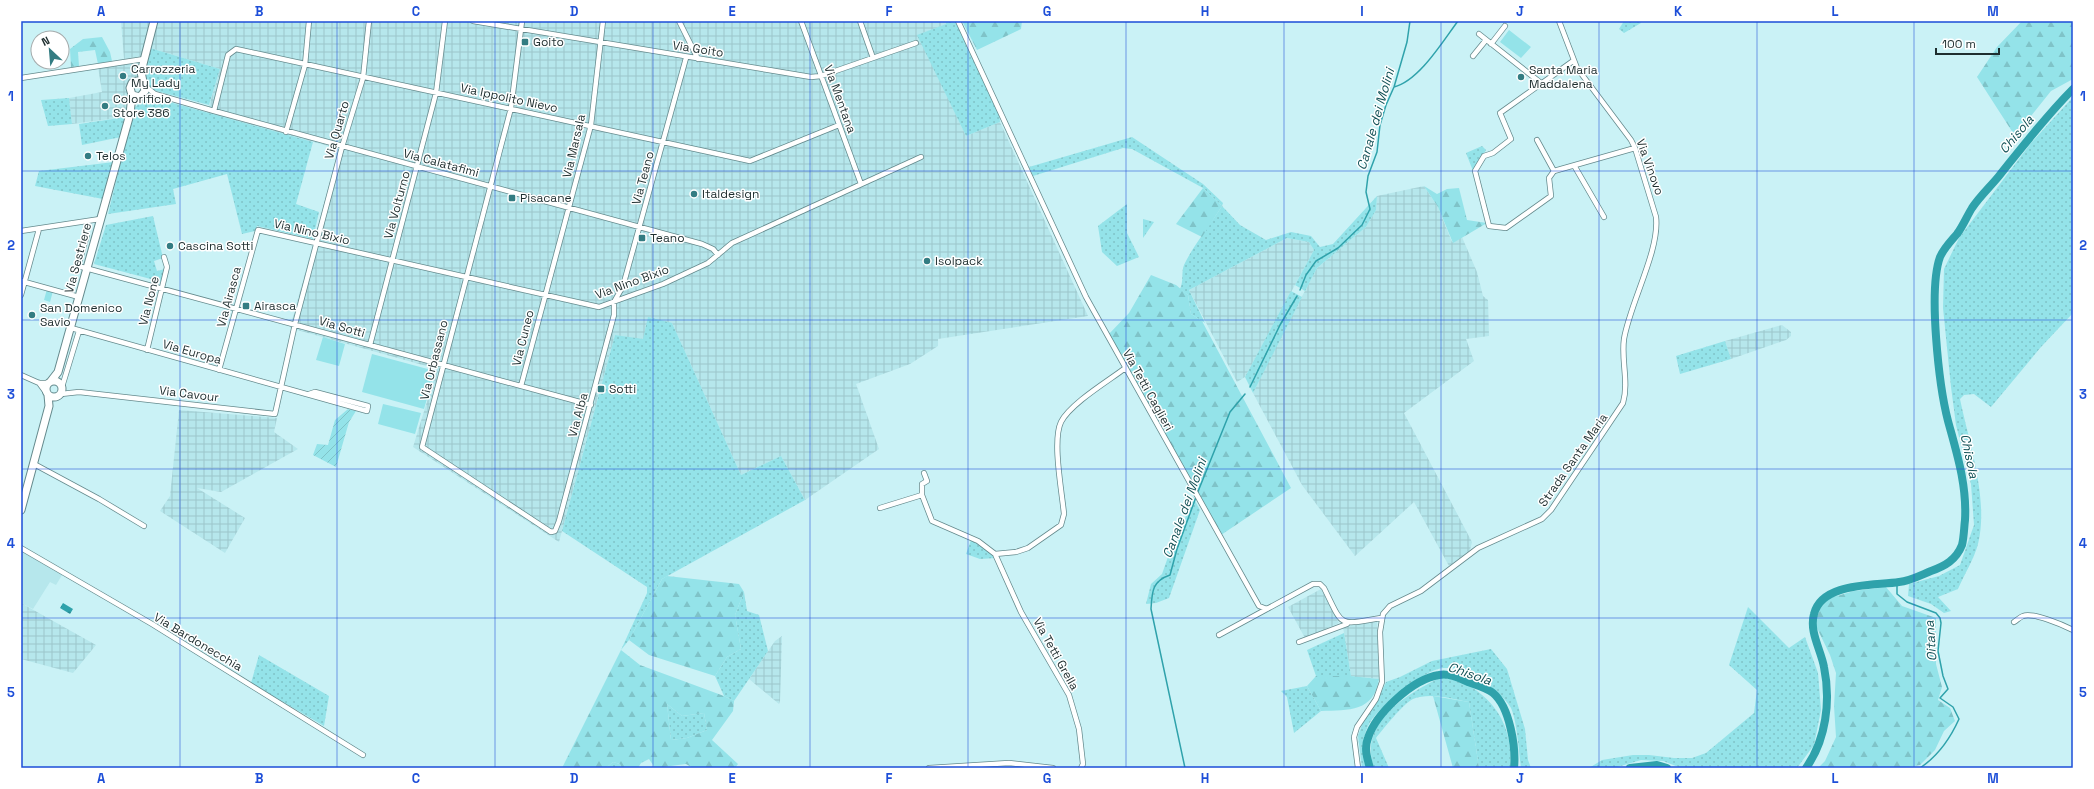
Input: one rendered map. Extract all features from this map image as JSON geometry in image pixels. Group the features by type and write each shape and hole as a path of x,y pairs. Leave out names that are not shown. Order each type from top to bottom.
{"main road":[{"path":"141,72 145,91 138,96 130,88 141,72 154,21"},
{"path":"134,82 139,81 144,85"},
{"name":"Via Sestriere","path":"58,372 80,297 106,195 131,109 138,96"},
{"path":"21,510 49,406 46,386 58,372"},
{"path":"49,406 60,390 58,372"},
{"path":"50,382 58,382 60,390"},
{"path":"48,394 51,397 60,390"}],"street":[{"path":"286,132 305,65 309,21"},
{"name":"Via Quarto","path":"282,387 280,382 295,324 318,243 342,147 363,78 369,21"},
{"name":"Via Volturno","path":"370,345 436,92 445,21"},
{"name":"Via Goito","path":"473,21 601,42 686,58 811,77 821,76 916,43"},
{"name":"Via Orbassano","path":"522,21 511,108 422,446 551,532 555,531"},
{"name":"Via Marsala","path":"544,295 570,208 591,125 603,21"},
{"path":"679,21 698,59"},
{"name":"Via Mentana","path":"801,21 861,184"},
{"path":"860,21 873,58"},
{"name":"Via Tetti Caglieri","path":"958,21 1086,297 1090,302 1124,369 1259,606 1267,609"},
{"name":"Via Vinovo","path":"1559,21 1573,61 1595,95 1631,140 1635,148 1654,207 1657,226"},
{"path":"1491,44 1505,26"},
{"path":"1479,34 1541,83"},
{"path":"1473,56 1486,40"},
{"name":"Via Ippolito Nievo","path":"214,111 228,55 236,49 363,78 663,140 750,161 839,125"},
{"path":"21,78 144,58"},
{"name":"Via Teano","path":"614,302 623,286 686,58"},
{"path":"1573,61 1501,112 1500,115 1511,140 1493,153 1484,156 1475,171 1489,226 1506,228 1551,196 1549,178 1554,171 1635,148"},
{"name":"Via Calatafimi","path":"144,85 155,94"},
{"name":"Via Calatafimi","path":"138,96 155,94 286,132 710,246 718,255"},
{"path":"1537,140 1554,171"},
{"name":"Via Nino Bixio","path":"258,230 599,307 663,284 708,263 732,243 921,157"},
{"path":"1575,166 1604,218"},
{"path":"21,231 100,219"},
{"name":"Strada Santa Maria","path":"1381,618 1390,606 1421,591 1478,548 1542,519 1551,510 1623,404 1626,393 1624,341 1627,324 1657,226"},
{"path":"21,295 23,281 39,229"},
{"name":"Via Airasca","path":"219,370 258,230"},
{"path":"86,235 78,266 87,268"},
{"name":"Via None","path":"147,350 168,267 164,257"},
{"name":"Via Sotti","path":"87,268 591,405"},
{"path":"23,281 80,297"},
{"name":"Via Cuneo","path":"521,386 544,295"},
{"name":"Via Alba","path":"555,531 591,405 614,315 614,302"},
{"name":"Via Europa","path":"70,328 367,411 368,406 315,392 309,394"},
{"path":"60,390 79,331"},
{"path":"924,473 927,481 922,484 922,495 932,522 978,542 995,554 1016,552 1028,548 1061,525 1064,514 1057,446 1061,422 1072,408 1124,369"},
{"path":"21,375 39,383 48,394"},
{"path":"39,383 50,382"},
{"name":"Via Cavour","path":"60,390 273,414 276,411 282,387"},
{"path":"34,464 99,499 144,526"},
{"path":"880,508 922,495"},
{"name":"Via Bardonecchia","path":"21,548 152,624 363,755"},
{"name":"Via Tetti Grella","path":"995,554 1021,612 1071,700 1079,729 1082,764 1081,768"},
{"path":"1219,635 1312,584 1320,584 1341,621 1348,624"},
{"path":"2014,622 2023,616 2034,617 2061,624 2073,630"},
{"path":"1299,642 1348,624 1381,618 1380,632 1382,682 1376,699 1358,727 1354,737 1358,768"},
{"path":"929,768 1009,763 1053,768"}],"shaded area":[{"path":"121,21 152,21 142,56 124,59"},
{"path":"157,21 946,21 947,24 918,35 966,136 1000,122 1088,316 938,339 938,346 910,364 856,384 879,449 805,500 781,456 741,475 672,323 643,340 615,335 559,542 413,447 437,369 290,328 339,149 207,113 220,69 150,48"},
{"path":"141,60 136,78 128,89 130,99 126,117 72,124 69,98 102,92 98,67"},
{"path":"1424,186 1438,207 1452,242 1462,237 1477,272 1483,296 1488,300 1489,336 1466,339 1474,361 1404,413 1472,542 1470,550 1449,566 1414,502 1355,556 1302,485 1253,393 1317,268 1366,227 1376,210 1377,196"},
{"path":"1287,238 1309,242 1314,250 1245,377 1237,382 1189,290"},
{"path":"1782,325 1791,332 1791,336 1786,340 1731,359 1725,341"},
{"path":"179,410 277,418 274,432 298,449 221,492 197,488 245,518 225,553 160,511 170,496"},
{"path":"21,551 62,575 56,585 50,582 33,609 21,603"},
{"path":"1321,589 1339,623 1305,638 1288,607"},
{"path":"21,603 96,645 73,673 21,659"},
{"path":"1377,621 1379,679 1351,676 1343,627"},
{"path":"782,636 779,704 749,679 775,641"}],"green space":[{"path":"946,21 955,21 999,112 1000,122 966,136 917,35 946,24"},
{"path":"962,21 1022,21 1021,29 977,50"},
{"path":"1624,21 1640,21 1641,23 1624,33 1619,29"},
{"path":"2022,21 2073,21 2073,79 2051,91 2015,136 1977,77 1997,47"},
{"path":"1509,30 1531,47 1521,58 1500,42"},
{"path":"102,37 110,52 112,61 98,64 95,50 78,52 79,66 71,67 70,49 83,39"},
{"path":"150,48 220,69 209,105 153,90 146,81 145,76"},
{"path":"2073,97 2073,313 2041,347 1991,407 1974,394 1964,395 1960,399 1973,452 1980,490 1981,527 1976,550 1958,589 1938,597 1951,611 1944,613 1931,604 1908,596 1909,584 1939,576 1960,565 1974,525 1971,484 1956,425 1951,387 1943,308 1944,269 1959,238 2031,143"},
{"path":"69,98 72,124 48,126 41,100"},
{"path":"146,98 155,98 313,142 296,204 319,212 313,239 257,226 255,231 242,234 227,174 173,189 176,204 108,214 134,108"},
{"path":"126,117 121,137 82,145 79,124"},
{"path":"1132,137 1203,184 1223,203 1222,206 1203,188 1132,149 1123,148 1033,176 1029,167"},
{"path":"1482,146 1486,150 1473,171 1466,153"},
{"path":"114,162 103,199 35,186 39,171"},
{"path":"1424,186 1437,194 1447,189 1459,188 1467,220 1487,223 1453,243 1438,207"},
{"path":"1203,188 1222,206 1202,237 1176,224"},
{"path":"1377,196 1376,210 1366,227 1317,268 1305,291 1295,285 1314,250 1309,242 1287,238 1189,290 1205,323 1191,314 1188,295 1180,289 1184,265 1192,250 1222,206 1240,225 1266,240 1291,232 1311,236 1320,247 1333,244"},
{"path":"1127,204 1127,233 1139,257 1117,266 1102,252 1098,226"},
{"path":"153,216 163,258 154,261 157,271 165,269 162,282 94,264 106,225"},
{"path":"1143,219 1154,222 1143,238"},
{"path":"1151,275 1176,285 1188,295 1191,314 1202,321 1291,488 1221,535 1109,334 1129,313"},
{"path":"47,289 53,291 50,302 44,300"},
{"path":"1291,291 1302,297 1253,393 1245,377"},
{"path":"648,317 672,323 741,475 781,456 805,500 662,579 629,640 621,650 647,593 647,587 562,531 615,335 643,339"},
{"path":"323,337 345,344 339,366 316,360"},
{"path":"1725,341 1731,359 1680,374 1676,356"},
{"path":"372,354 435,371 424,409 362,392"},
{"path":"383,404 421,413 415,434 378,424"},
{"path":"348,409 356,411 349,422 336,467 313,455 317,444 328,445 335,420"},
{"path":"1193,497 1200,510 1169,598 1156,603 1146,604 1151,584 1162,574 1168,557 1167,550 1175,545"},
{"path":"971,540 979,544 996,558 980,559 966,554"},
{"path":"667,576 739,584 744,592 735,615 741,649 727,657 715,676 649,655 629,640 662,579"},
{"path":"1886,587 1902,606 1936,618 1936,664 1942,687 1938,700 1950,708 1955,721 1944,731 1935,750 1920,765 1903,768 1818,768 1825,761 1836,737 1834,706 1836,673 1830,655 1817,628 1816,613 1830,598 1854,591"},
{"path":"744,592 747,611 759,615 768,651 734,701 724,696 715,676 727,657 741,649 735,615"},
{"path":"1748,607 1789,648 1805,637 1818,673 1821,710 1814,745 1797,768 1681,768 1663,761 1641,760 1614,768 1589,768 1602,760 1633,755 1692,758 1706,753 1754,713 1757,690 1729,665"},
{"path":"1344,633 1351,676 1316,676 1307,650"},
{"path":"1491,649 1507,669 1525,729 1528,760 1531,768 1521,768 1515,721 1508,703 1490,686 1476,676 1464,670 1443,668 1434,670 1413,682 1390,700 1373,718 1366,731 1363,753 1366,768 1362,768 1358,736 1363,722 1376,704 1386,682 1400,677 1432,661"},
{"path":"621,650 640,665 734,701 733,711 712,740 738,764 735,768 693,768 686,764 655,768 649,759 641,763 638,768 622,768 620,764 613,762 606,768 562,768","holes":["667,704 682,716 704,713 707,730 687,738 671,740"]},
{"path":"259,655 329,696 324,726 251,683"},
{"path":"1316,676 1351,676 1379,679 1372,698 1359,707 1321,711 1307,686"},
{"path":"1441,677 1465,683 1479,693 1496,710 1502,720 1509,743 1510,768 1479,768 1469,702 1427,696 1409,701 1376,738 1389,768 1374,768 1371,752 1373,737 1379,724 1388,712 1400,702 1427,684"},
{"path":"1307,686 1321,711 1294,733 1287,697 1281,691"},
{"path":"1433,696 1469,702 1479,768 1453,768"},
{"path":"667,704 682,716 704,713 707,730 687,738 671,740"},
{"path":"613,762 620,764 622,768 606,768"}],"water":[{"path":"63,603 73,609 70,614 60,608"}],"waterway":[{"name":"Canale dei Molini","path":"1300,290 1306,275 1316,261 1338,248 1362,225 1370,209 1366,192 1368,176 1377,152 1380,125 1386,105 1394,87 1407,42 1410,21"},
{"path":"1394,87 1403,83 1421,69 1438,49 1458,21"},
{"name":"Chisola","path":"1806,768 1818,745 1827,707 1826,680 1823,661 1813,627 1814,614 1819,604 1827,596 1838,591 1863,585 1903,581 1915,578 1950,562 1957,555 1962,545 1965,520 1963,482 1941,385 1936,338 1935,292 1940,257 1959,231 1978,199 1999,176 2044,120 2073,89"},
{"name":"Canale dei Molini","path":"1250,387 1280,325 1297,296"},
{"name":"Canale dei Molini","path":"1197,494 1230,412 1245,394"},
{"name":"Canale dei Molini","path":"1185,768 1151,609 1154,588 1160,580 1170,575 1177,549 1196,497"},
{"name":"Oitana","path":"1897,583 1897,594 1907,602 1936,613 1940,618 1941,623 1938,651 1943,676 1948,689 1940,698 1953,707 1959,719 1943,746 1920,768"},
{"name":"Chisola","path":"1370,768 1366,753 1366,746 1372,728 1379,718 1387,708 1407,690 1418,683 1439,675 1454,676 1485,688 1491,691 1499,699 1511,728 1514,750 1514,768"},
{"name":"Chisola","path":"1630,768 1657,765 1667,768"}],"place":[{"name":"Goito","path":"525,42"},
{"name":"Carrozzeria My Lady","path":"123,76"},
{"name":"Santa Maria Maddalena","path":"1521,77"},
{"name":"Colorificio Store 386","path":"105,106"},
{"name":"Telos","path":"88,156"},
{"name":"Italdesign","path":"694,194"},
{"name":"Pisacane","path":"512,198"},
{"name":"Teano","path":"642,238"},
{"name":"Cascina Sotti","path":"170,246"},
{"name":"Isolpack","path":"927,261"},
{"name":"Airasca","path":"246,306"},
{"name":"San Domenico Savio","path":"32,315"},
{"name":"Sotti","path":"601,389"}]}
